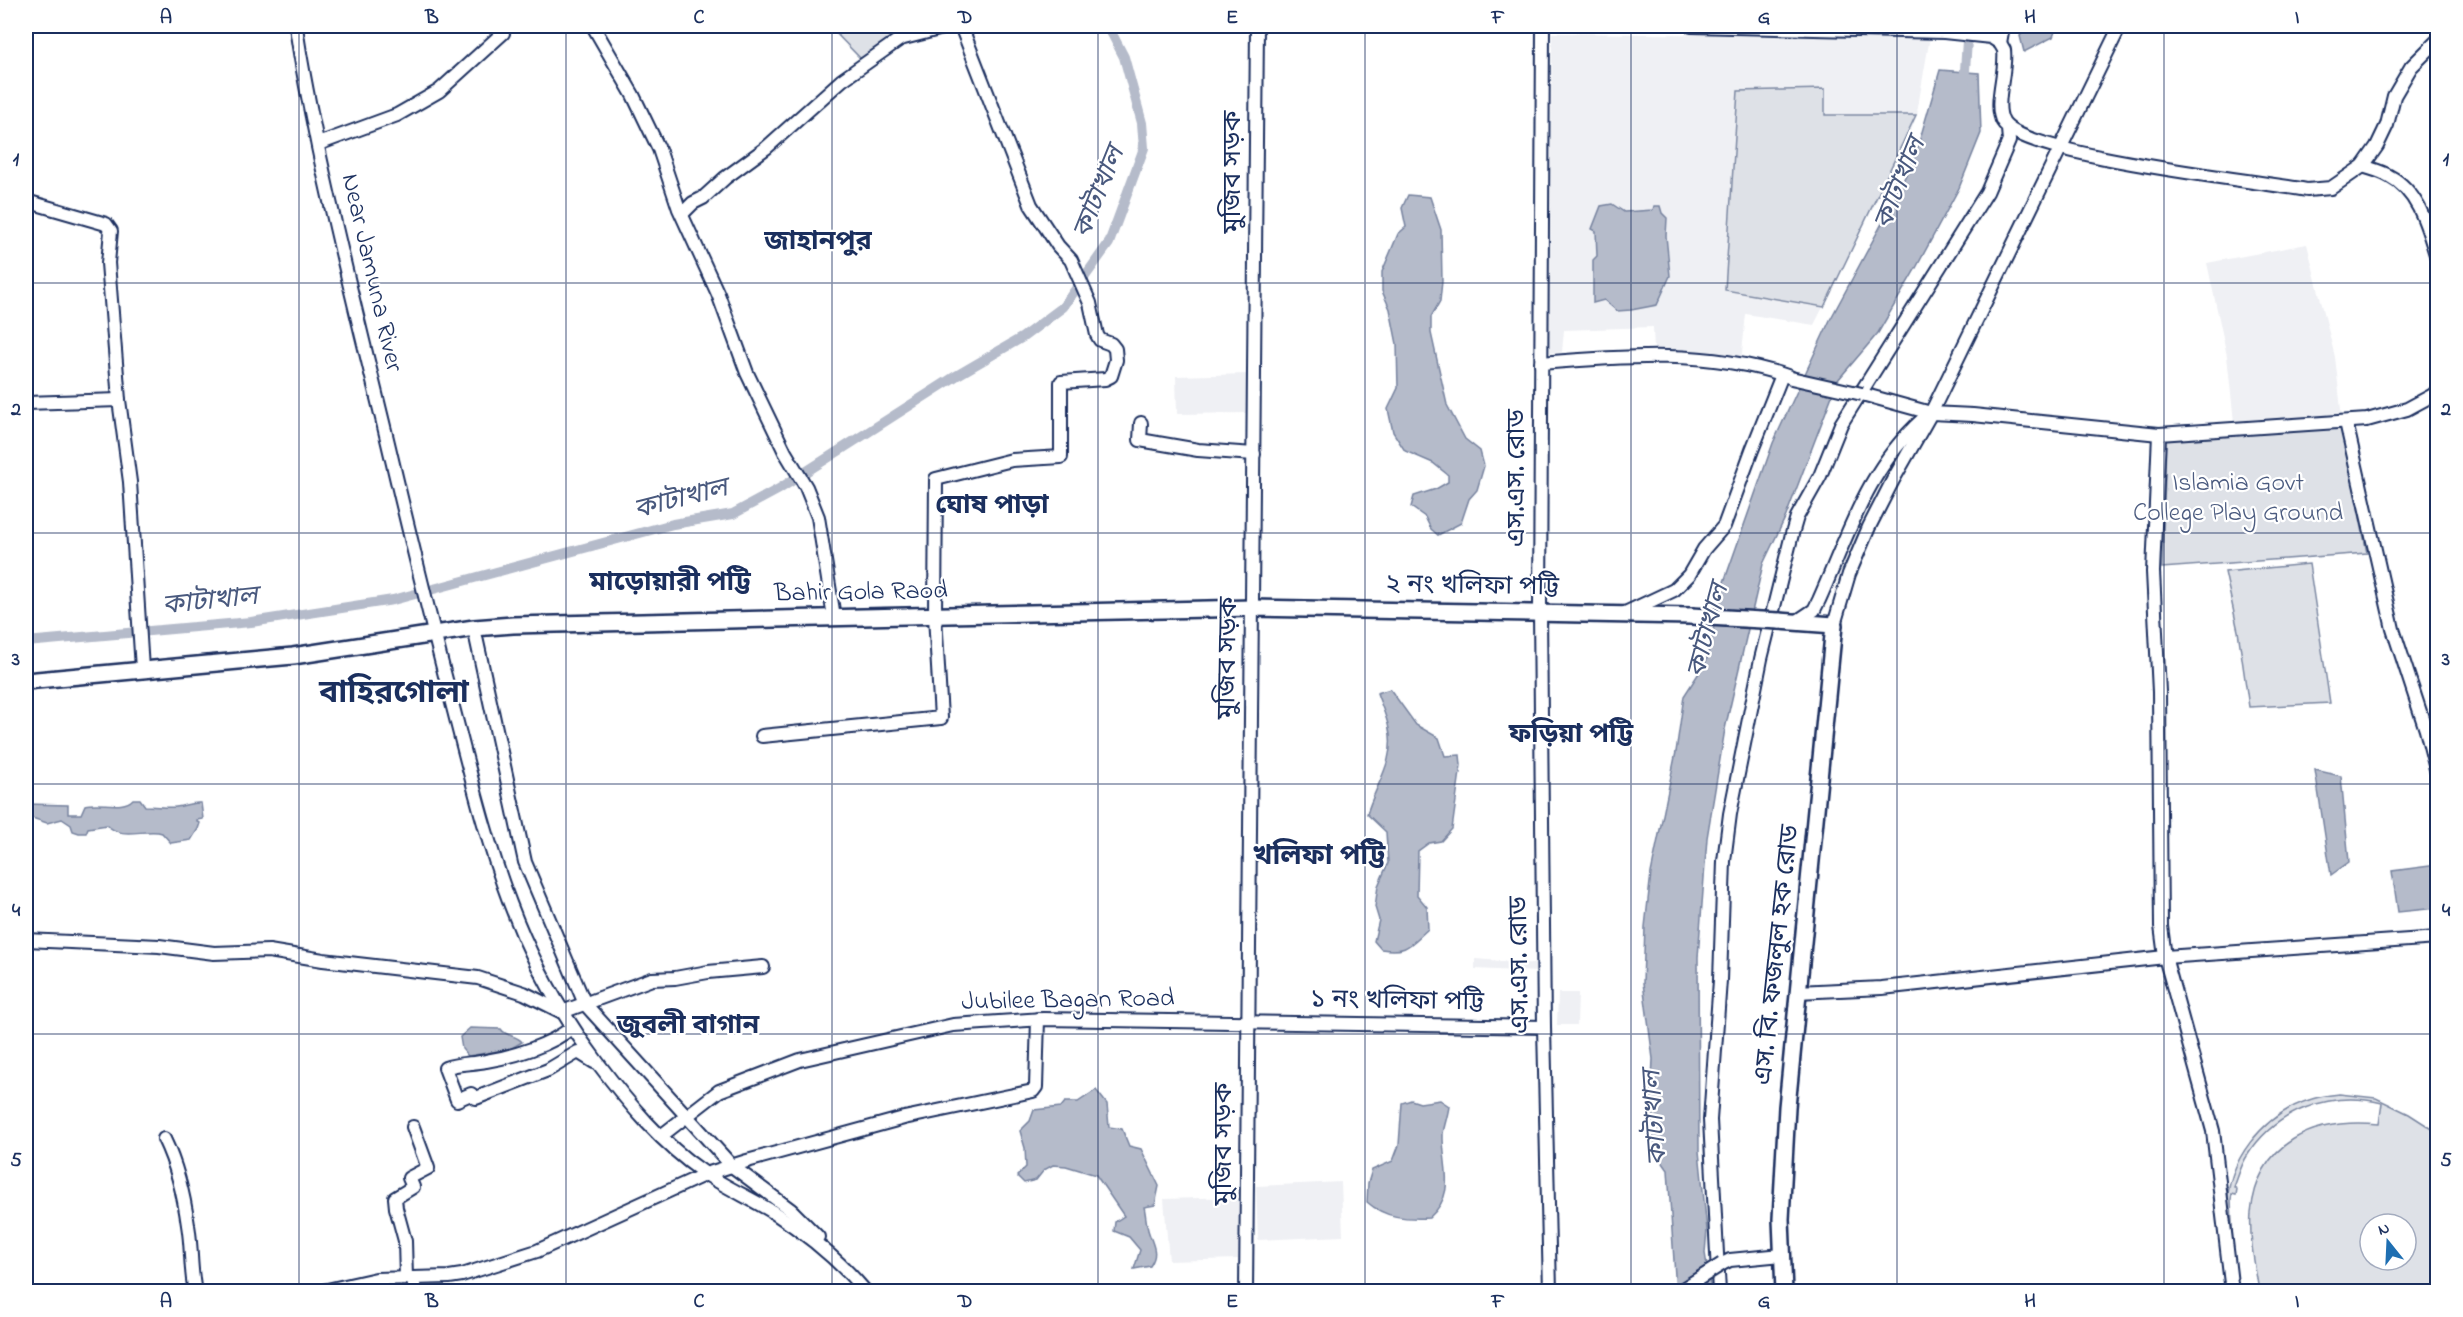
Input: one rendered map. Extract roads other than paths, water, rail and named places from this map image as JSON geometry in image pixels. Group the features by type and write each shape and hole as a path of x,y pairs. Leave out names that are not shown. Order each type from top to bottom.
{"main road":[{"name":"২ নং খলিফা পট্টি","path":"1252,608 1623,614 1834,625"},
{"name":"Bahir Gola Raod","path":"26,681 142,663 293,656 433,628 596,622 1252,608"},
{"name":"এস. বি. ফজলুল হক রোড","path":"1784,1292 1781,1219 1787,1107 1834,625"}],"street":[{"name":"Near Jamuna River","path":"296,26 330,206 433,628 486,837 525,944 572,1027 600,1066 661,1136 706,1174 776,1214 837,1260"},
{"path":"318,144 397,115 439,91 503,33 504,26"},
{"path":"593,26 633,95 659,149 682,214 718,294 747,373 785,452 806,487 818,517 834,617"},
{"path":"682,214 693,203 703,198 725,178 766,148 842,80 900,39 951,26"},
{"path":"762,736 940,718 935,616 936,478 1012,460 1061,458 1061,382 1106,380 1111,376 1116,360 1115,349 1111,344 1100,340 1097,335 1090,303 1071,260 1058,246 1031,205 961,26"},
{"name":"মুজিব সড়ক","path":"1246,1292 1257,26"},
{"name":"এস.এস. রোড","path":"1543,26 1540,612 1544,1027 1550,1292"},
{"path":"1690,26 1944,32 1995,40"},
{"path":"1995,40 2003,26"},
{"path":"1834,625 1849,574 1869,527 1931,413 2120,26"},
{"path":"1719,1292 1710,1120 1720,980 1724,861 1730,814 1761,659 1797,517 1820,476 1841,424 1988,192 2009,141 2008,129 1999,109 2005,57 1995,40"},
{"path":"2008,129 2061,148 2135,165 2307,190 2331,188 2362,165 2377,146 2387,125 2394,96 2411,67 2438,40"},
{"path":"2362,165 2390,176 2413,196 2438,261"},
{"path":"26,201 106,224 111,231 108,263 119,400 130,482 142,663"},
{"path":"1541,363 1650,356 1704,359 1862,394 1931,413 1973,415 2159,434 2367,420 2408,409 2438,390"},
{"path":"1623,614 1674,590 1689,575 1704,549 1724,526 1786,376"},
{"path":"26,403 119,400"},
{"path":"1796,622 1809,614 1820,600 1852,522 1885,459 1903,437 1931,413"},
{"path":"2346,422 2393,629 2426,730 2438,777"},
{"path":"1141,423 1140,440 1198,450 1254,454"},
{"path":"2159,434 2153,572 2159,692 2161,926 2165,957 2213,1131 2232,1292"},
{"path":"1852,522 1869,527"},
{"path":"474,628 525,862 585,1004 732,1166 791,1210 866,1292"},
{"path":"1797,992 1882,988 2165,957 2438,938"},
{"path":"26,940 159,946 214,953 269,951 323,960 478,978 524,993 562,1012 652,979 763,967"},
{"path":"318,1292 376,1279 462,1275 521,1257 706,1174 904,1118 1033,1091 1036,1087 1038,1019"},
{"name":"Jubilee Bagan Road","path":"661,1136 719,1091 800,1060 953,1025 1038,1019 1249,1022"},
{"name":"১ নং খলিফা পট্টি","path":"1249,1022 1544,1027"},
{"path":"572,1027 564,1034 533,1049 490,1061 445,1068 457,1100 471,1094 476,1098 531,1078 578,1052 600,1066"},
{"path":"412,1127 428,1168 409,1178 413,1187 395,1198 405,1241 409,1278 416,1292"},
{"path":"164,1139 179,1177 189,1226 190,1264 195,1292"},
{"path":"1678,1292 1730,1260 1782,1255"}],"water":[{"path":"2028,26 2057,26 2053,37 2024,52 2020,36"},
{"path":"1940,70 1979,73 1981,133 1959,188 1916,268 1878,333 1838,380 1786,516 1763,564 1725,729 1707,838 1698,957 1699,1151 1707,1230 1705,1253 1711,1291 1676,1291 1668,1170 1649,1143 1653,1059 1643,983 1645,927 1651,873 1676,752 1684,696 1706,662 1724,582 1773,443 1830,320 1887,214 1915,156"},
{"path":"1408,195 1430,197 1441,230 1442,281 1440,301 1431,317 1431,333 1447,405 1465,439 1480,451 1484,466 1477,490 1469,499 1461,523 1438,535 1431,529 1425,517 1411,507 1414,496 1436,489 1448,482 1448,475 1433,463 1405,451 1393,432 1388,409 1398,388 1397,344 1390,309 1382,291 1382,272 1398,234 1406,227 1402,208"},
{"path":"1612,204 1624,212 1653,210 1654,206 1660,206 1667,218 1666,236 1670,276 1657,305 1617,311 1604,300 1593,303 1593,260 1597,256 1596,231 1592,229 1601,206"},
{"path":"1390,689 1416,725 1439,738 1445,756 1460,755 1461,765 1452,829 1441,841 1429,843 1418,851 1417,895 1427,907 1428,929 1412,944 1397,950 1381,949 1374,941 1379,920 1375,907 1378,886 1388,863 1386,832 1367,814 1384,773 1390,751 1388,724 1377,693"},
{"path":"2315,770 2341,776 2349,862 2331,875"},
{"path":"140,799 145,806 172,807 201,803 203,819 197,820 200,823 191,840 171,843 162,833 158,832 124,833 107,825 88,828 86,833 79,833 73,831 71,825 62,819 47,823 26,816 26,804 68,805 68,814 81,814 85,805 117,805"},
{"path":"2437,865 2437,908 2398,912 2392,871"},
{"path":"470,1028 501,1029 522,1042 510,1049 468,1056 462,1049 460,1037"},
{"path":"1096,1090 1107,1104 1109,1127 1122,1129 1129,1146 1141,1149 1159,1186 1155,1205 1144,1207 1154,1250 1150,1266 1134,1269 1140,1250 1129,1237 1114,1231 1115,1222 1124,1216 1096,1175 1066,1166 1053,1165 1044,1170 1036,1180 1024,1183 1017,1176 1026,1167 1025,1148 1020,1131 1030,1121 1034,1110 1061,1107 1065,1102 1078,1102"},
{"path":"1411,1100 1420,1103 1440,1100 1449,1106 1443,1134 1446,1189 1438,1209 1429,1218 1388,1214 1367,1202 1368,1183 1372,1170 1393,1161 1399,1145 1402,1103"}],"waterway":[{"name":"কাটাখাল","path":"26,642 251,622 393,600 673,524 733,514 779,489 956,376 1023,337 1063,307 1109,243 1144,148 1142,123 1124,57 1108,26"},
{"name":"কাটাখাল","path":"1964,85 1968,26"}],"district":[{"name":"জাহানপুর","path":"818,242"},
{"name":"ঘোষ পাড়া","path":"992,506"},
{"name":"মাড়োয়ারী পট্টি","path":"670,583"},
{"name":"বাহিরগোলা","path":"394,694"},
{"name":"ফড়িয়া পট্টি","path":"1571,735"},
{"name":"খলিফা পট্টি","path":"1319,857"},
{"name":"জুবলী বাগান","path":"688,1026"}],"park label":[{"name":"Islamia Govt College Play Ground","path":"2238,499"}]}
